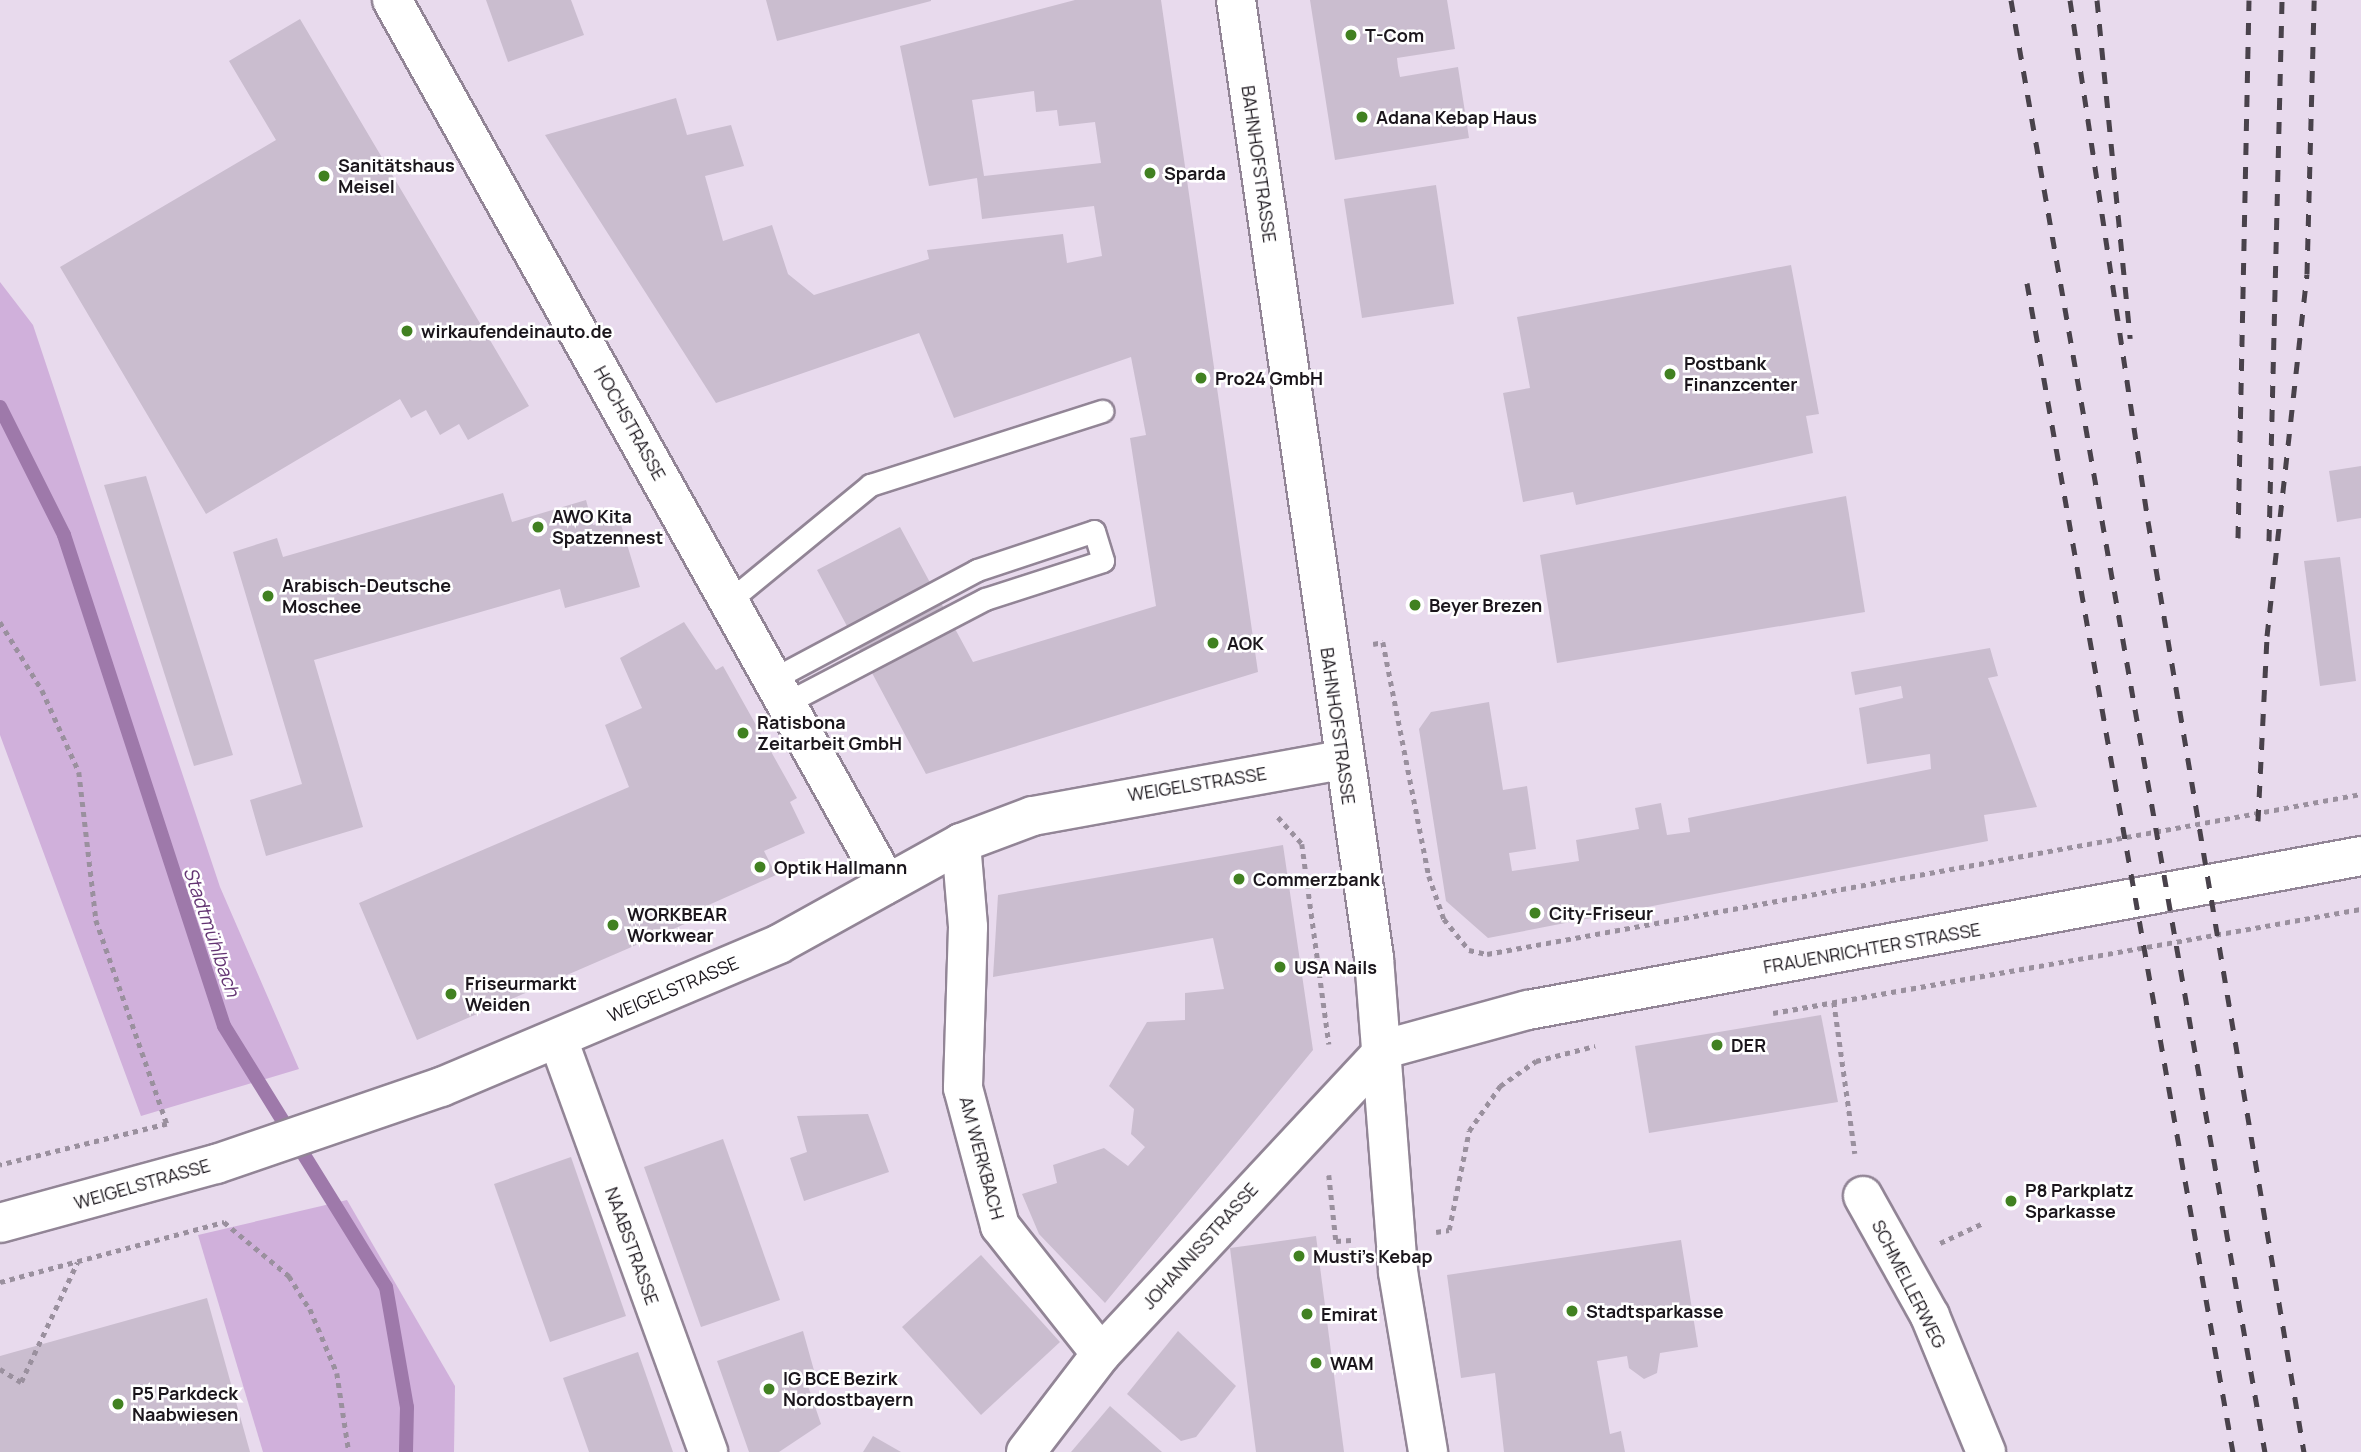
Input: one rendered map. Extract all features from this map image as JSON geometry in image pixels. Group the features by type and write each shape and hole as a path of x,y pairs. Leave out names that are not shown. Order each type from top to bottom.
{"street":[{"name":"HOCHSTRASSE","path":"392,0 887,884"},
{"name":"BAHNHOFSTRASSE","path":"1236,0 1385,1049 1398,1272 1428,1452"},
{"name":"WEIGELSTRASSE","path":"0,1223 216,1164 359,1117 558,1039 779,944 961,843 1091,803 1342,760"},
{"name":"AM WERKBACH","path":"961,843 968,927 963,1088 999,1226 1101,1354"},
{"name":"FRAUENRICHTER STRASSE","path":"1385,1049 1528,1010 2361,856"},
{"name":"NAABSTRASSE","path":"558,1039 708,1452"},
{"name":"JOHANNISSTRASSE","path":"1026,1452 1101,1354 1333,1101 1385,1049"},
{"name":"SCHMELLERWEG","path":"1863,1196 1930,1316 1986,1452"}],"lane":[{"path":"729,601 870,485 1102,411"},
{"path":"1094,531 1103,561 985,599 780,691 977,570 1094,531"}],"path":[{"path":"0,622 42,690 79,772 96,920 167,1124 0,1165"},
{"path":"1327,651 1383,642 1429,876 1455,935 1469,950 1487,954 2361,794"},
{"path":"1269,772 1280,825 1303,844 1333,1101 1329,1178 1336,1241"},
{"path":"1766,1014 2361,909"},
{"path":"1834,1002 1863,1196"},
{"path":"1449,1230 1469,1131 1500,1086 1536,1060 1603,1044"},
{"path":"0,1282 224,1222 289,1276 310,1309 337,1373 349,1452"},
{"path":"0,1369 21,1382 78,1262"}],"shaded area":[{"path":"0,282 33,325 220,887 299,1069 141,1116 0,735"},
{"path":"347,1200 455,1386 454,1452 263,1452 198,1235"}],"building":[{"path":"486,0 571,0 584,35 508,62"},
{"path":"766,0 931,0 931,1 777,41"},
{"path":"1075,0 1161,0 1258,672 926,774 817,570 900,527 973,662 1156,606 1130,438 1146,435 1131,357 954,418 919,333 716,403 545,135 676,98 687,135 731,125 744,166 705,176 723,241 772,225 788,274 814,295 929,259 927,250 1063,234 1067,263 1102,256 1094,206 982,219 977,178 929,186 900,46","holes":["1034,91 1036,112 1057,110 1059,126 1095,122 1101,163 984,176 972,100"]},
{"path":"1310,0 1447,0 1455,49 1397,58 1398,67 1400,77 1458,67 1469,138 1335,160"},
{"path":"300,19 529,406 468,440 459,424 440,435 426,410 411,418 400,399 206,514 60,267 276,140 229,61"},
{"path":"1436,185 1454,304 1362,318 1344,199"},
{"name":"Postbank Finanzcenter","path":"1791,265 1819,414 1806,416 1813,453 1576,505 1573,492 1523,502 1503,393 1530,388 1517,317"},
{"path":"2361,466 2361,518 2337,522 2329,471"},
{"path":"146,476 233,755 194,766 104,485"},
{"path":"503,493 512,522 586,500 593,525 619,518 640,587 565,608 560,589 314,660 363,827 266,856 250,800 302,784 233,552 277,538 283,557"},
{"path":"1846,496 1865,612 1557,663 1540,555"},
{"path":"2340,557 2356,681 2320,686 2304,561"},
{"path":"684,622 716,670 723,666 797,798 790,802 805,833 764,851 776,875 684,916 687,923 417,1040 359,903 629,787 605,725 642,708 620,658"},
{"path":"1990,648 1998,676 1988,678 2037,807 1984,815 1988,841 1488,938 1446,901 1419,729 1431,712 1489,702 1503,790 1527,786 1536,849 1509,853 1512,871 1579,861 1576,840 1639,829 1635,808 1661,803 1667,835 1690,832 1688,818 1931,769 1930,754 1867,764 1859,708 1903,698 1901,686 1855,695 1851,672"},
{"path":"1283,845 1313,1050 1105,1303 1039,1234 1022,1194 1057,1183 1053,1165 1104,1148 1128,1166 1145,1147 1131,1134 1134,1109 1109,1086 1147,1022 1185,1020 1185,993 1224,989 1213,938 993,977 998,895"},
{"path":"1821,1015 1838,1102 1649,1133 1635,1046"},
{"path":"868,1114 889,1172 804,1201 790,1158 807,1152 797,1116"},
{"path":"723,1139 780,1300 701,1327 644,1167"},
{"path":"571,1157 626,1316 550,1342 494,1184"},
{"path":"1316,1236 1344,1452 1256,1452 1230,1248"},
{"name":"Stadtsparkasse","path":"1681,1240 1698,1347 1660,1353 1657,1373 1644,1379 1629,1368 1627,1356 1597,1361 1610,1434 1621,1431 1625,1452 1504,1452 1495,1373 1461,1378 1447,1275"},
{"path":"981,1255 1060,1342 981,1415 902,1327"},
{"name":"P5 Parkdeck Naabwiesen","path":"207,1298 250,1452 0,1452 0,1356"},
{"path":"803,1331 815,1374 805,1377 821,1424 779,1452 749,1452 717,1361"},
{"path":"1178,1331 1236,1386 1196,1437 1181,1441 1127,1394"},
{"path":"638,1352 673,1452 589,1452 563,1378"},
{"path":"1110,1406 1162,1452 1071,1452"},
{"path":"873,1436 901,1452 863,1452"}],"waterway":[{"name":"Stadtmühlbach","path":"0,407 64,535 224,1026 386,1287 407,1407 406,1452"}],"railway":[{"path":"2011,0 2265,1452"},
{"path":"2070,0 2148,521 2304,1452"},
{"path":"2097,0 2130,338"},
{"path":"2238,538 2249,0"},
{"path":"2269,541 2282,0"},
{"path":"2258,821 2267,636 2307,274 2314,0"},
{"path":"2027,283 2233,1452"}],"place":[{"name":"T-Com","path":"1351,35"},
{"name":"Adana Kebap Haus","path":"1362,117"},
{"name":"Sparda","path":"1150,173"},
{"name":"Sanitätshaus Meisel","path":"324,176"},
{"name":"wirkaufendeinauto.de","path":"407,331"},
{"name":"Postbank Finanzcenter","path":"1670,374"},
{"name":"Pro24 GmbH","path":"1201,378"},
{"name":"AWO Kita Spatzennest","path":"538,527"},
{"name":"Arabisch-Deutsche Moschee","path":"268,596"},
{"name":"Beyer Brezen","path":"1415,605"},
{"name":"AOK","path":"1213,643"},
{"name":"Ratisbona Zeitarbeit GmbH","path":"743,733"},
{"name":"Optik Hallmann","path":"760,867"},
{"name":"Commerzbank","path":"1239,879"},
{"name":"City-Friseur","path":"1535,913"},
{"name":"WORKBEAR Workwear","path":"613,925"},
{"name":"USA Nails","path":"1280,967"},
{"name":"Friseurmarkt Weiden","path":"451,994"},
{"name":"DER","path":"1717,1045"},
{"name":"P8 Parkplatz Sparkasse","path":"2011,1201"},
{"name":"Musti's Kebap","path":"1299,1256"},
{"name":"Stadtsparkasse","path":"1572,1311"},
{"name":"Emirat","path":"1307,1314"},
{"name":"WAM","path":"1316,1363"},
{"name":"IG BCE Bezirk Nordostbayern","path":"769,1389"},
{"name":"P5 Parkdeck Naabwiesen","path":"118,1404"}]}
